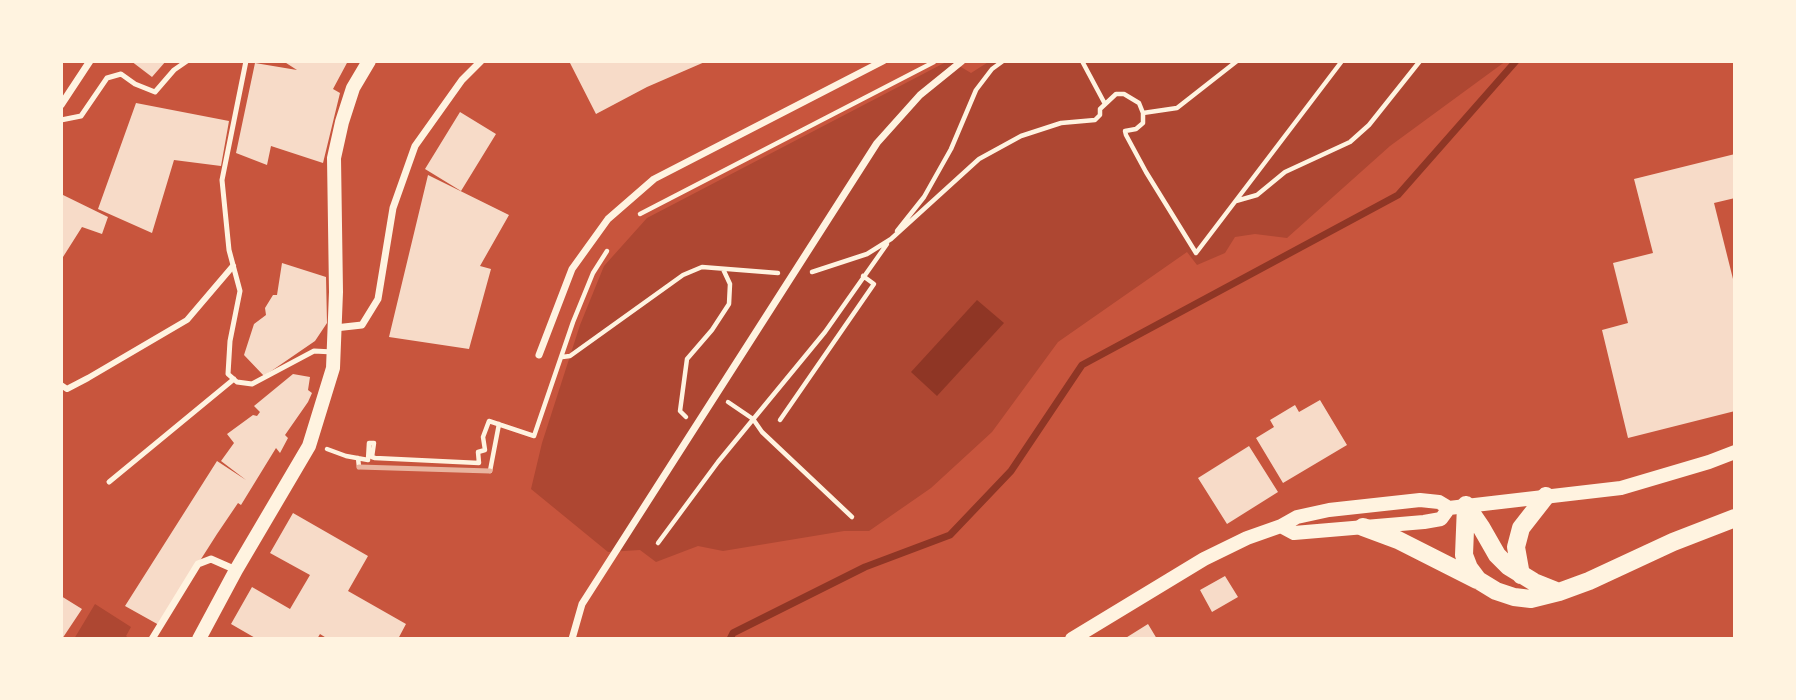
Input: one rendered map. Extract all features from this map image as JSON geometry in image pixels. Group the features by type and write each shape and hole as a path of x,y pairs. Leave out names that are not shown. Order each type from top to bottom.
{"main road":[{"path":"199,639 309,446 333,368 334,158 353,89 369,61"},
{"path":"1072,639 1204,559 1297,517 1329,510 1420,500 1457,507 1621,488 1735,452"},
{"path":"1521,575 1516,547 1521,528 1546,496"},
{"path":"1281,526 1293,533 1441,519 1457,507"},
{"path":"1457,507 1481,527 1497,555 1521,575 1559,592"},
{"path":"1457,507 1464,555 1478,580"},
{"path":"1363,527 1398,540 1496,591 1514,597 1531,598 1559,592 1735,517"}],"street":[{"path":"61,105 90,61"},
{"path":"335,328 362,325 378,299 393,208 415,146 462,80 481,61"},
{"path":"540,355 572,269 608,219 644,187 654,179 883,61"},
{"path":"572,639 582,604 877,143 920,95 962,61"},
{"path":"61,385 66,389 88,378 187,320 233,266"},
{"path":"152,639 198,564 211,559 236,570"}],"lane":[{"path":"61,120 81,116 107,78 121,74 135,84 155,92 174,70 187,61"},
{"path":"246,61 222,180 229,250 240,291 230,341 228,374 237,382 252,384 314,351 335,353"},
{"path":"109,482 234,379"}],"path":[{"path":"632,222 640,214 749,156 935,61"},
{"path":"658,543 753,419 825,332 863,276 924,197 951,149 976,90 992,69 1003,61"},
{"path":"1082,61 1105,104"},
{"path":"1143,113 1177,108 1237,61"},
{"path":"813,271 867,254 891,239 979,159 1021,136 1061,123 1095,120 1100,115 1100,109 1116,94 1124,94 1139,103 1143,123 1136,129 1125,131 1126,135 1196,253 1342,61"},
{"path":"1236,201 1257,195 1285,172 1350,142 1369,125 1420,61"},
{"path":"327,449 368,460 369,443 374,443 372,457 375,458 479,463 478,452 485,450 482,437 489,421 534,436 558,360 593,273 607,250"},
{"path":"558,360 570,356 683,275 702,267 786,274"},
{"path":"680,411 687,359 712,330 729,304 730,284 723,269"},
{"path":"780,420 874,284 863,276"},
{"path":"726,401 742,409 753,419 762,432 852,517"},
{"path":"490,471 499,424"},
{"path":"358,458 359,467"}],"shaded area":[{"path":"948,61 971,73 990,61 1506,61 1390,146 1287,238 1255,234 1235,237 1225,253 1197,265 1187,252 1058,342 992,432 931,488 869,531 844,531 723,551 698,546 656,562 640,550 608,552 531,489 542,443 580,325 604,266 647,218"},
{"path":"977,300 1004,323 937,396 911,372"},
{"path":"95,604 131,627 126,636 130,639 74,639"}],"building":[{"path":"131,61 166,61 152,77"},
{"path":"283,61 348,61 333,89 340,93 323,163 271,146 267,165 236,153 255,63 297,70"},
{"path":"707,61 647,87 596,114 570,63"},
{"path":"136,103 229,121 221,166 174,160 152,233 98,209"},
{"path":"460,112 496,134 461,191 425,169"},
{"path":"1735,154 1735,198 1714,203 1735,287 1735,411 1628,438 1602,330 1628,323 1613,263 1653,253 1634,179"},
{"path":"428,175 509,215 480,266 491,269 469,349 389,337"},
{"path":"61,194 108,217 102,234 82,227 63,257 61,256"},
{"path":"282,263 326,277 327,323 315,341 264,376 244,355 254,324 266,315 265,308 273,295 277,295"},
{"path":"293,374 310,377 308,390 312,393 308,402 285,435 288,438 280,453 276,448 241,505 238,503 159,625 125,606 217,461 246,480 221,461 234,443 227,434 253,415 257,416 260,412 254,406"},
{"path":"1320,400 1347,445 1283,483 1256,438 1274,427 1270,420 1295,405 1299,412"},
{"path":"1249,446 1278,492 1227,524 1198,478"},
{"path":"293,513 368,556 348,591 406,624 398,639 328,639 320,634 317,639 257,639 231,624 252,587 290,609 310,575 270,553"},
{"path":"1225,576 1238,597 1212,612 1200,590"},
{"path":"61,596 82,609 62,639 61,639"},
{"path":"1148,624 1157,639 1124,639"}],"waterway":[{"path":"730,639 733,633 865,567 950,535 1011,471 1082,365 1398,195 1516,61"}],"railway":[{"path":"359,467 490,471"}]}
